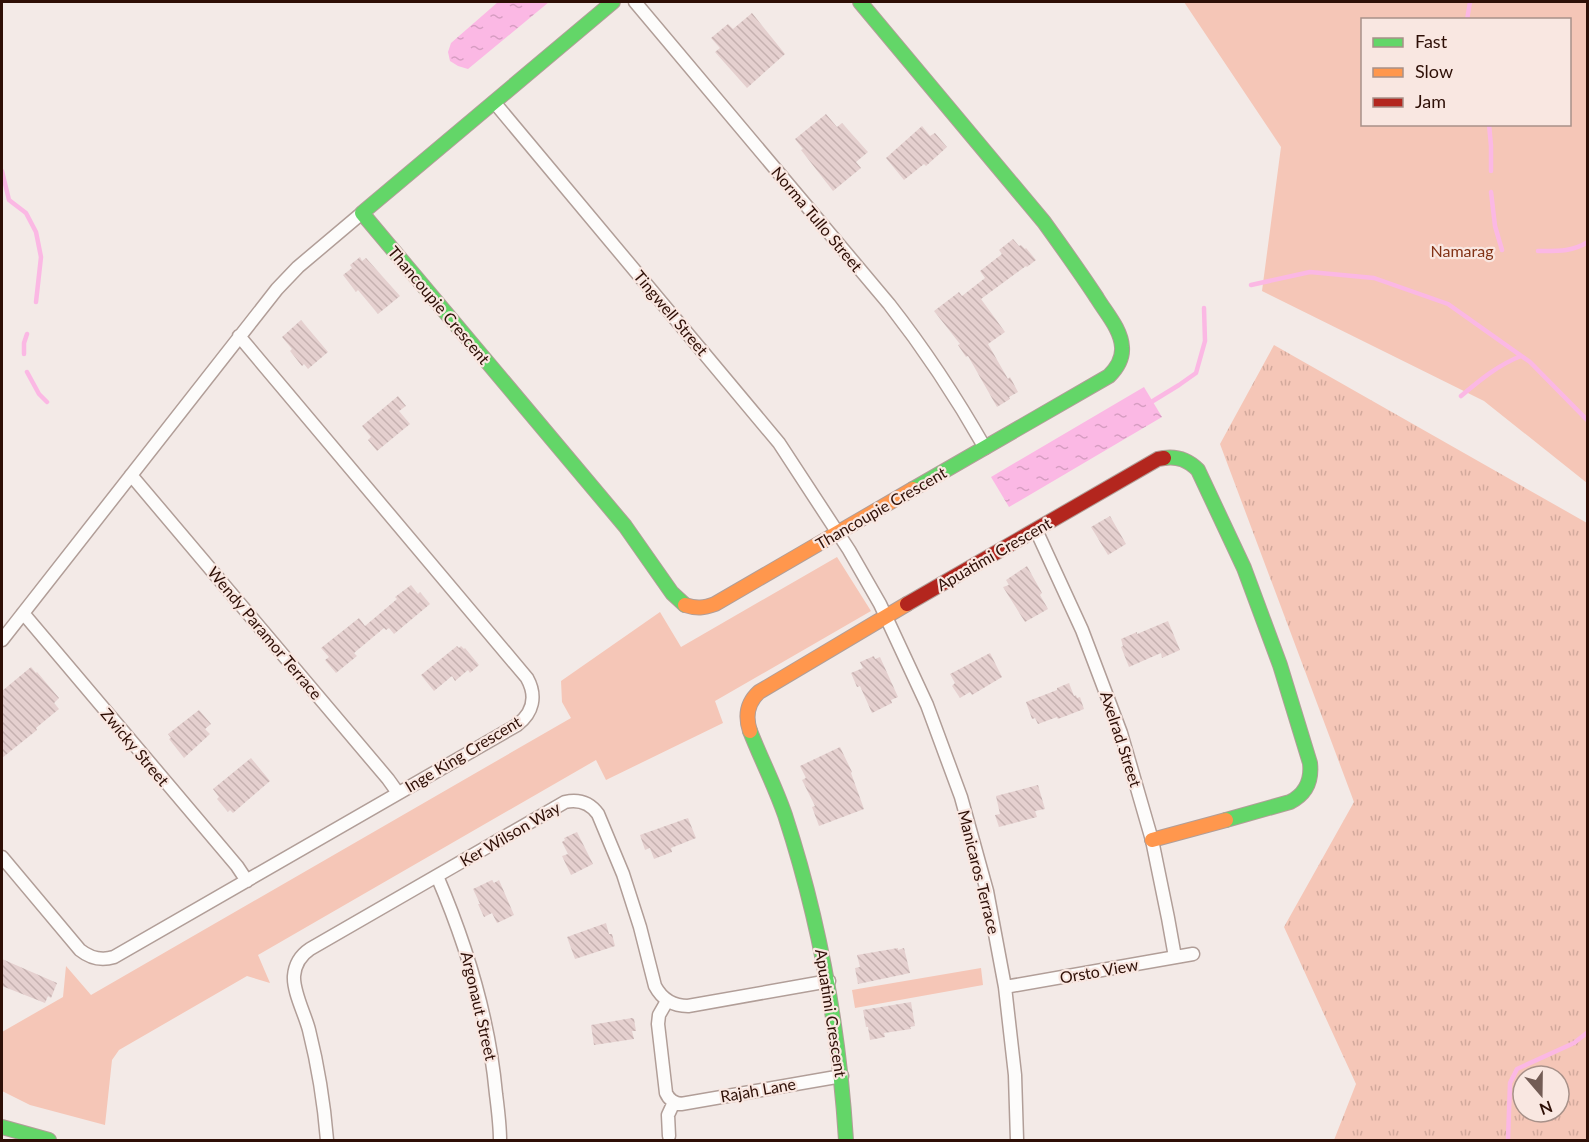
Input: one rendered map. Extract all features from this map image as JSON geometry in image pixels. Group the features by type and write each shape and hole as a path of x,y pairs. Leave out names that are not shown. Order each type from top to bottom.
{"street":[{"path":"2,640 240,336 298,267 613,2"},
{"name":"Norma Tullo Street","path":"634,2 889,304 943,377 985,448"},
{"name":"Thancoupie Crescent","path":"362,213 625,526 657,569 672,594 687,606 696,608 710,606 1109,376 1117,368 1123,352 1122,341 1118,333 1089,285 1056,238 860,2"},
{"name":"Tingwell Street","path":"494,102 779,443 849,550 886,616"},
{"name":"Inge King Crescent","path":"2,856 80,950 97,959 119,955 519,723 527,715 532,705 531,686 527,678 240,336"},
{"name":"Apuatimi Crescent","path":"846,1140 842,1076 829,981 810,895 783,811 748,727 747,710 752,697 763,688 886,616 1158,459 1169,456 1185,459 1201,474 1244,568 1280,665 1311,766 1310,780 1304,793 1290,802 1152,840"},
{"name":"Wendy Paramor Terrace","path":"131,474 399,793"},
{"name":"Axelrad Street","path":"1036,530 1082,630 1121,734 1152,840 1175,957"},
{"name":"Zwicky Street","path":"23,614 237,866 247,881"},
{"name":"Manicaros Terrace","path":"886,616 927,705 961,797 987,891 1005,987 1015,1075 1017,1140"},
{"name":"Ker Wilson Way","path":"327,1140 318,1068 294,983 296,966 302,956 310,949 565,802 577,800 589,804 598,814 640,927 655,986 667,1001"},
{"name":"Argonaut Street","path":"437,876 462,937 481,1000 493,1064 500,1140"},
{"name":"Orsto View","path":"1005,987 1193,954"},
{"path":"669,1136 668,1115 674,1102 666,1093 658,1027 659,1015 667,1001 688,1006 829,981"},
{"name":"Rajah Lane","path":"674,1102 682,1104 842,1076"},
{"path":"2,1127 49,1140"}],"green space":[{"name":"Namarag","path":"1184,2 1587,2 1587,483 1484,401 1262,291 1281,147"},
{"path":"1274,345 1587,523 1587,1140 1334,1140 1356,1084 1284,927 1354,802 1220,444"},
{"path":"837,557 871,611 715,701 723,723 606,780 596,760 258,955 270,983 247,976 119,1050 112,1060 105,1125 30,1105 2,1091 2,1032 63,997 66,966 91,995 571,718 562,702 561,681 660,612 681,647"},
{"path":"981,968 983,985 855,1008 852,990"}],"water":[{"path":"498,2 549,2 468,69 450,61 448,52 451,43"},
{"path":"1144,387 1162,417 1009,507 991,477"}],"building":[{"path":"752,13 785,54 747,88 715,52 720,48 711,38 728,24 733,29"},
{"path":"826,114 837,127 842,123 868,152 856,162 861,168 833,191 795,139"},
{"path":"922,126 930,136 935,133 947,147 926,166 924,164 904,180 886,158"},
{"path":"1013,239 1019,246 1026,248 1036,260 981,299 1005,332 988,344 1018,392 997,407 968,356 966,357 958,345 960,344 934,311 959,292 962,296 985,278 980,271 1002,254 999,250"},
{"path":"360,257 362,261 366,258 400,296 378,314 343,275"},
{"path":"301,320 328,352 308,369 304,364 302,366 282,337"},
{"path":"398,396 406,406 399,411 410,424 377,451 368,440 371,437 362,426"},
{"path":"1110,516 1126,544 1108,555 1091,527"},
{"path":"1027,566 1048,609 1025,622 1003,587 1009,585 1006,580"},
{"path":"411,585 430,604 394,634 389,628 386,630 384,628 354,653 357,656 336,673 325,660 329,657 321,648 359,618 365,626"},
{"path":"1168,621 1180,650 1162,658 1161,653 1129,667 1121,647 1123,646 1121,639"},
{"path":"457,646 465,648 479,665 470,673 468,670 455,681 452,676 434,691 421,675"},
{"path":"990,653 1002,677 972,695 970,692 960,698 952,686 955,683 950,674"},
{"path":"874,656 875,659 880,657 898,697 891,700 892,703 872,713 860,686 857,687 851,673 863,668 860,662"},
{"path":"31,667 59,698 54,703 59,709 2,758 2,691"},
{"path":"1069,683 1074,696 1080,697 1084,709 1038,724 1035,718 1032,719 1026,702"},
{"path":"199,710 211,724 205,729 210,734 184,758 169,739 171,738 168,734"},
{"path":"840,747 852,772 864,809 819,826 812,807 815,806 802,780 806,778 800,766"},
{"path":"251,758 270,781 233,813 230,810 228,812 217,799 219,797 213,789"},
{"path":"1038,785 1045,809 1035,811 1037,817 999,827 995,815 1000,814 996,796"},
{"path":"688,818 696,838 671,848 672,852 654,859 650,848 645,850 640,835"},
{"path":"577,832 593,864 571,875 562,856 568,854 562,842 564,838"},
{"path":"492,880 494,883 499,880 514,915 497,923 492,913 484,917 473,889"},
{"path":"606,923 615,946 575,959 567,937"},
{"path":"898,948 898,950 904,948 910,973 858,984 855,968 860,967 857,955"},
{"path":"2,959 57,983 51,998 48,996 45,1003 2,986"},
{"path":"911,1002 915,1026 910,1027 911,1029 884,1033 885,1037 870,1040 863,1010"},
{"path":"632,1018 636,1031 632,1031 634,1039 594,1045 591,1025"}],"waterway":[{"path":"1467,18 1470,2"},
{"path":"1489,126 1491,171"},
{"path":"2,171 9,200 26,213 36,232 41,257 36,302"},
{"path":"1491,192 1495,226 1502,250"},
{"path":"1538,251 1570,249 1588,242"},
{"path":"1251,285 1310,272 1374,278 1448,304 1530,362 1588,421"},
{"path":"1148,404 1196,373 1205,341 1204,308"},
{"path":"24,354 27,334"},
{"path":"1461,396 1497,368 1521,356"},
{"path":"27,372 39,394 47,402"},
{"path":"1508,1140 1510,1083 1517,1069 1574,1043 1588,1032"}],"traffic: fast":[{"path":"613,2 362,213 625,526 672,593 685,605"},
{"path":"860,2 1044,222 1112,321 1119,334 1122,347 1119,363 1109,376 913,489"},
{"path":"1164,458 1182,460 1198,470 1244,568 1280,665 1310,763 1309,781 1304,791 1296,799 1226,820"},
{"path":"750,731 785,815 818,935 833,1016 846,1140"},
{"path":"2,1127 49,1140"}],"traffic: slow":[{"path":"685,605 700,607 715,604 913,489"},
{"path":"750,731 748,710 759,692 907,604"},
{"path":"1152,840 1226,820"}],"traffic: jam":[{"path":"907,604 1158,459 1164,458"}]}
